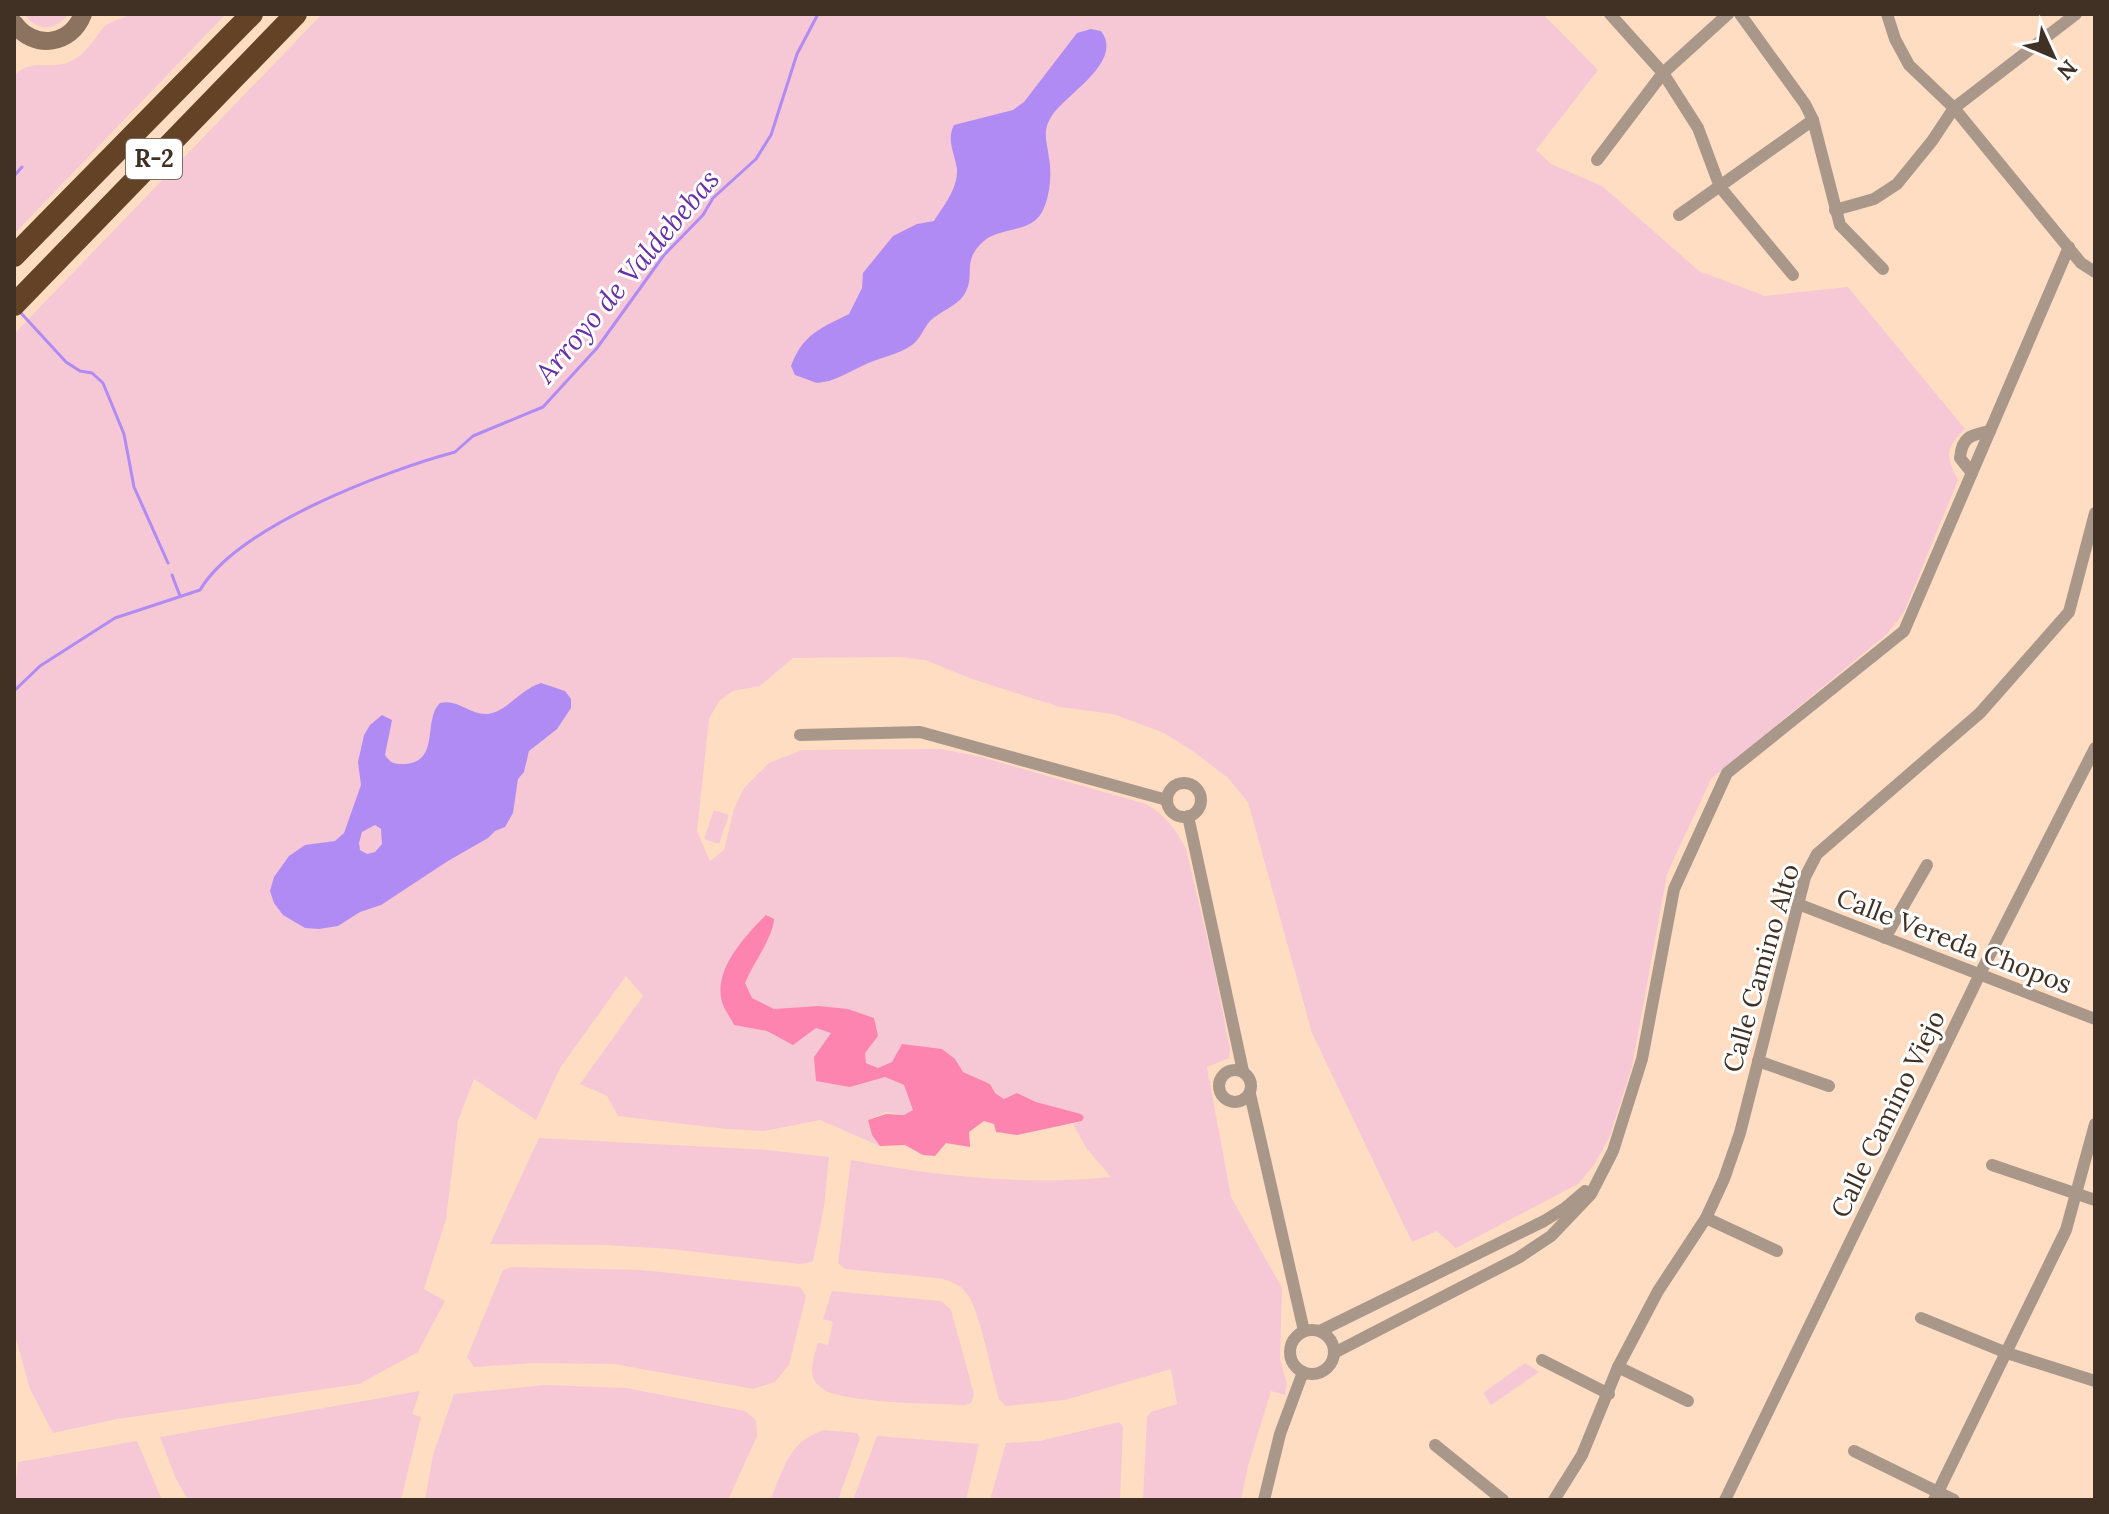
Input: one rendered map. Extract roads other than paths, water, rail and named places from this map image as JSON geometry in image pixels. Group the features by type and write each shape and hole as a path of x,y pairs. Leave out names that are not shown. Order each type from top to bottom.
{"highway":[{"name":"R-2","path":"14,256 252,14"},
{"name":"R-2","path":"14,305 296,14"}],"street":[{"path":"14,23 23,34 43,42 65,37 74,30 83,14"},
{"path":"1610,14 1663,73 1698,128 1720,187 1793,275"},
{"path":"1597,160 1663,73 1728,14"},
{"path":"1740,14 1805,104 1813,120 1840,225 1883,269"},
{"path":"1887,14 1895,39 1909,65 1954,108 2081,263 2095,272"},
{"path":"1835,210 1874,199 1897,184 1954,108 2076,14"},
{"path":"14,46 33,39"},
{"path":"1679,215 1813,120"},
{"path":"1334,1353 1518,1258 1551,1236 1591,1194 1625,1120 1642,1059 1674,889 1727,773 1904,631 2069,247"},
{"path":"1972,473 1960,458 1961,445 1972,435 1990,431"},
{"name":"Calle Camino Alto","path":"1554,1500 1582,1455 1618,1367 1658,1291 1706,1218 1724,1179 1740,1133 1805,877 1817,854 1980,713 2069,612 2095,513"},
{"path":"800,735 920,732 1167,800 1174,813 1188,816 1197,810 1201,799 1191,785 1175,786 1167,800"},
{"name":"Calle Camino Viejo","path":"1725,1500 1980,974 2095,748"},
{"path":"1188,816 1237,1045 1237,1071"},
{"path":"1885,938 1927,865"},
{"name":"Calle Vereda Chopos","path":"1798,904 2095,1019"},
{"path":"1758,1061 1829,1086"},
{"path":"1237,1071 1251,1082 1250,1094 1304,1331"},
{"path":"1237,1071 1222,1075 1218,1086 1222,1096 1246,1111 1257,1125"},
{"path":"1230,1102 1242,1101 1250,1094"},
{"path":"1936,1496 2066,1230 2095,1124"},
{"path":"1992,1165 2095,1200"},
{"path":"1320,1331 1333,1344 1334,1353 1327,1368 1311,1374 1303,1372 1291,1360 1290,1351 1292,1343 1304,1331 1320,1331 1544,1221 1565,1208 1603,1171"},
{"path":"1706,1218 1777,1251"},
{"path":"1921,1318 2007,1353 2095,1381"},
{"path":"1542,1360 1609,1394"},
{"path":"1618,1367 1688,1401"},
{"path":"1264,1500 1280,1434 1303,1372"},
{"path":"1435,1445 1503,1500"},
{"path":"1854,1451 1936,1496 1954,1500"}],"waterway":[{"name":"Arroyo de Valdebebas","path":"14,691 40,666 115,618 200,590 219,566 279,523 354,487 455,452 473,436 543,407 597,348 664,255 703,215 713,198 756,159 771,135 797,54 818,14"},
{"path":"14,176 22,167"},
{"path":"20,312 66,362 80,371 92,373 103,383 124,434 134,487 168,563"},
{"path":"172,575 180,596"}]}
